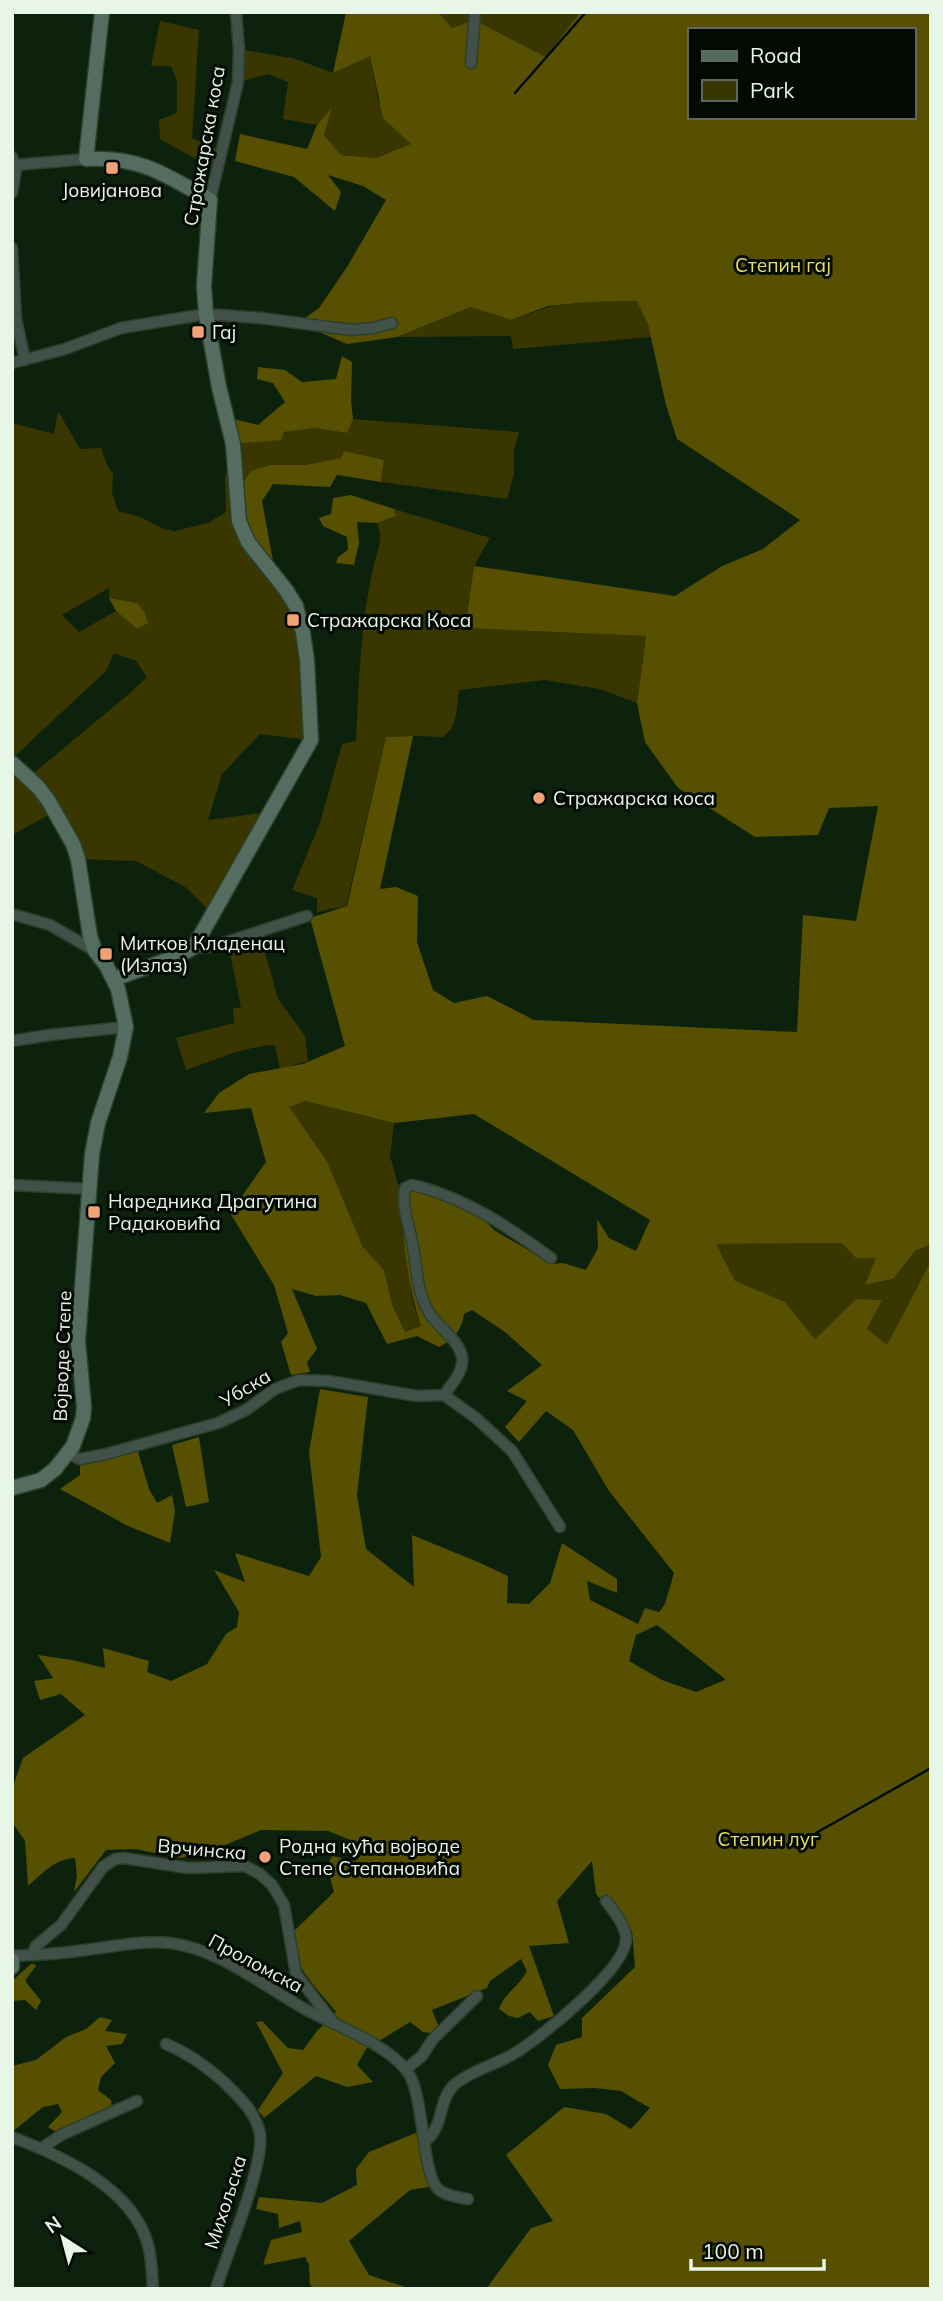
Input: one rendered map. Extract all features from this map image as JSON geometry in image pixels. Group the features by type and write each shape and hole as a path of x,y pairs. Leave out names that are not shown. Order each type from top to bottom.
{"street":[{"path":"86,159 102,12"},
{"name":"Стражарска коса","path":"194,947 311,740 307,660 300,621 291,596 257,555 242,531 237,508 233,444 219,387 206,314 204,286 210,200 238,82 236,12"},
{"path":"471,63 475,12"},
{"path":"12,193 14,161 86,159 135,162 162,173 210,200"},
{"path":"12,248 16,319 25,360"},
{"path":"12,363 65,349 121,328 206,314 351,330 392,323"},
{"name":"Војводе Степе","path":"12,763 48,800 73,844 78,859 90,936 114,979 123,1006 126,1027 120,1057 95,1137 78,1342 84,1407 80,1430 68,1454 55,1469 41,1480 12,1488"},
{"path":"12,915 50,925 98,954"},
{"path":"114,979 178,956 194,947 211,947 307,916"},
{"path":"12,1041 126,1027"},
{"path":"12,1185 90,1189"},
{"path":"551,1258 477,1209 421,1187 412,1185 405,1188 405,1217 425,1306 456,1344 462,1356 458,1374 444,1395 476,1418 512,1451 560,1527"},
{"name":"Убска","path":"68,1454 80,1459 106,1454 218,1423 246,1410 275,1389 299,1380 329,1381 417,1396 444,1395"},
{"name":"Врчинска","path":"32,1955 36,1946 61,1925 103,1867 115,1859 188,1868 245,1866 268,1882 281,1898 287,1914 296,1974 335,2024"},
{"path":"425,2141 435,2131 444,2102 455,2085 520,2050 577,2004 609,1972 623,1953 626,1938 625,1929 606,1901"},
{"name":"Проломска","path":"32,1955 138,1944 180,1945 218,1958 303,2008 386,2052 406,2069"},
{"path":"12,1967 12,1958 32,1955"},
{"path":"468,2199 449,2195 435,2186 414,2087 406,2069 422,2056 433,2039 477,1996"},
{"name":"Михољска","path":"166,2044 187,2053 237,2095 255,2119 260,2135 251,2186 216,2289"},
{"path":"42,2148 61,2135 137,2101"},
{"path":"12,2137 65,2159 106,2187 131,2212 149,2246 153,2289"}],"green space":[{"name":"Степин луг","path":"346,12 438,12 452,28 474,20 546,57 580,12 931,12 931,1244 915,1251 893,1279 865,1285 876,1258 856,1258 842,1243 716,1244 735,1281 785,1302 815,1339 856,1299 882,1300 867,1329 887,1345 931,1261 931,2289 486,2289 531,2228 553,2221 506,2155 564,2107 606,2114 631,2129 650,2108 621,2091 595,2088 560,2089 548,2065 556,2045 582,2037 582,2018 635,1967 632,1931 596,1894 592,1861 557,1901 569,1943 529,1946 554,2016 538,2021 530,2012 518,2018 499,2009 527,1971 521,1959 490,1981 487,1988 432,2010 438,2025 430,2033 423,2032 410,2022 366,2049 357,2065 373,2082 347,2087 316,2076 264,2118 258,2110 283,2073 256,2022 262,2021 288,2048 303,2050 336,2012 301,1967 290,1935 334,1892 327,1867 332,1856 356,1861 368,1847 328,1831 261,1830 218,1848 181,1858 135,1849 106,1850 74,1892 77,1876 75,1858 68,1859 50,1868 28,1886 25,1841 12,1822 12,1789 23,1758 85,1715 61,1694 40,1700 34,1681 53,1678 38,1655 105,1668 103,1648 149,1661 147,1672 171,1681 207,1664 226,1634 237,1627 239,1612 214,1570 245,1582 235,1553 309,1576 321,1557 309,1452 320,1389 368,1397 357,1495 366,1549 414,1587 412,1535 508,1576 507,1603 529,1604 550,1583 562,1543 617,1579 617,1593 587,1581 590,1600 638,1624 645,1608 659,1612 665,1604 674,1573 609,1491 573,1430 546,1411 519,1442 505,1427 527,1401 507,1391 542,1365 505,1332 472,1310 464,1314 456,1334 439,1347 417,1336 387,1344 366,1303 340,1295 316,1296 292,1289 317,1349 307,1362 310,1372 291,1375 281,1342 288,1333 274,1285 230,1213 266,1162 251,1108 204,1113 219,1093 249,1074 303,1064 345,1046 310,918 347,906 386,737 413,736 380,889 396,887 418,896 417,942 433,990 454,1003 487,996 534,1020 797,1032 803,915 856,921 878,806 829,808 818,835 755,837 678,788 645,742 637,703 646,636 465,628 474,566 675,596 722,566 763,549 800,520 677,439 666,405 648,324 637,301 548,306 511,320 471,307 397,337 347,344 298,323 319,308 347,267 386,200 363,186 328,175 341,192 335,211 294,177 235,161 240,134 307,149 317,125 332,107 324,135 341,155 376,158 411,144 383,118 370,56 333,73","holes":["305,1101 394,1123 474,1114 650,1220 636,1251 609,1238 597,1219 598,1248 586,1270 563,1263 552,1264 494,1230 477,1212 435,1196 399,1188 409,1275 421,1326 405,1332 392,1304 384,1270 363,1247 327,1161 289,1107","657,1625 725,1679 725,1680 696,1692 662,1680 629,1661 636,1635"]},
{"path":"438,12 580,12 546,57 474,20 452,28"},
{"path":"160,21 199,30 192,138 223,151 219,168 160,139 159,120 177,113 177,81 171,66 151,66"},
{"path":"239,49 296,59 333,73 370,55 378,100 412,144 376,158 341,155 324,135 331,108 317,125 283,119 288,82 268,74 238,82"},
{"path":"643,301 651,337 513,349 511,336 397,337 471,307 511,320 552,306"},
{"path":"342,356 352,362 353,419 347,433 314,428 284,432 281,440 233,444 226,417 258,425 285,402 273,383 257,379 258,367 285,370 302,382 336,379"},
{"path":"58,411 80,449 101,448 113,474 112,493 118,511 175,531 208,523 226,512 225,476 235,464 233,444 312,428 346,433 353,419 519,432 514,450 514,474 507,499 381,482 384,460 342,458 305,465 271,465 237,508 296,606 311,740 260,734 222,774 208,820 270,812 212,914 187,888 136,861 78,859 56,811 12,835 12,423 54,434","holes":["109,588 109,598 137,603 136,628 116,611 79,632 62,615","114,653 136,661 147,677 35,772 15,756 106,671"]},
{"path":"344,451 384,460 381,482 337,475 330,487 273,484 262,501 273,561 257,555 236,492 251,471 271,465 305,465 341,458"},
{"path":"351,495 394,509 396,516 377,523 357,522 359,543 354,565 336,563 338,557 348,550 347,537 323,526 319,518 331,514 333,498"},
{"path":"394,509 490,538 474,566 465,628 646,636 637,703 600,689 545,680 459,690 452,727 443,737 386,737 346,906 317,912 317,898 292,890 320,823 342,744 356,741 363,633 380,540 377,523 396,516"},
{"path":"109,598 137,603 145,613 148,623 137,629 116,611"},
{"path":"261,938 278,999 305,1036 308,1061 280,1069 275,1045 241,1051 186,1070 176,1038 234,1023 233,1009 241,1007 229,949"},
{"path":"305,1101 394,1123 390,1156 399,1188 413,1303 421,1326 405,1332 392,1304 384,1270 363,1247 327,1161 288,1106"},
{"path":"843,1243 877,1258 866,1285 893,1279 915,1251 931,1244 931,1261 887,1346 867,1329 881,1301 856,1299 815,1339 785,1302 735,1282 715,1244"},
{"path":"199,1437 209,1502 186,1507 172,1445"},
{"path":"136,1445 149,1489 157,1503 172,1495 175,1511 170,1543 128,1526 60,1489 80,1475 80,1459"},
{"path":"31,1964 36,1966 26,1982 41,2001 36,2010 25,2000 12,2001 12,1981"},
{"path":"100,2017 112,2020 105,2031 127,2034 122,2044 106,2046 115,2063 101,2077 98,2090 111,2100 112,2112 61,2135 48,2127 62,2112 58,2104 43,2107 12,2132 12,2066 36,2060 66,2037 86,2029"},
{"path":"423,2130 435,2186 410,2190 349,2241 369,2275 411,2289 315,2289 310,2285 309,2265 305,2257 263,2265 271,2240 302,2232 300,2221 279,2228 278,2214 256,2209 259,2197 322,2203 357,2185 356,2169 369,2152"}],"waterway":[{"path":"515,93 586,12"},
{"path":"816,1833 931,1768"}],"place":[{"name":"Јовијанова","path":"112,168"},
{"name":"Гај","path":"198,332"},
{"name":"Стражарска Коса","path":"293,620"},
{"name":"Стражарска коса","path":"539,798"},
{"name":"Митков Кладенац (Излаз)","path":"106,954"},
{"name":"Наредника Драгутина Радаковића","path":"94,1212"},
{"name":"Родна кућа војводе Степе Степановића","path":"265,1857"}],"park label":[{"name":"Степин гај","path":"783,265"}]}
